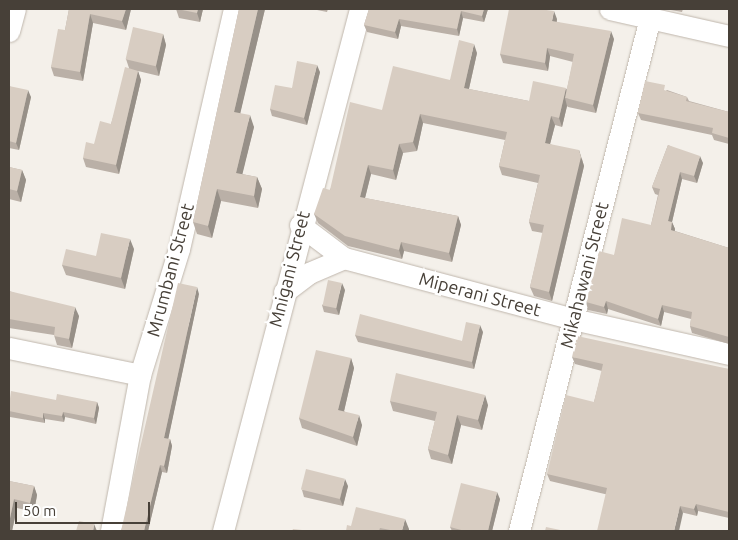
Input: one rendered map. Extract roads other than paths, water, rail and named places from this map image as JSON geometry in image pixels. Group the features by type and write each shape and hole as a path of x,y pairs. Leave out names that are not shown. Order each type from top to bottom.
{"street":[{"path":"9,31 15,9"},
{"name":"Mrumbani Street","path":"111,531 140,375 178,249 234,9"},
{"name":"Mnigani Street","path":"223,531 300,225 360,9"},
{"path":"610,9 729,36"},
{"name":"Mikahawani Street","path":"519,531 650,18"},
{"name":"Miperani Street","path":"300,225 344,258 573,319 729,354"},
{"path":"284,292 309,273 344,258"},
{"path":"9,348 140,375"}]}
